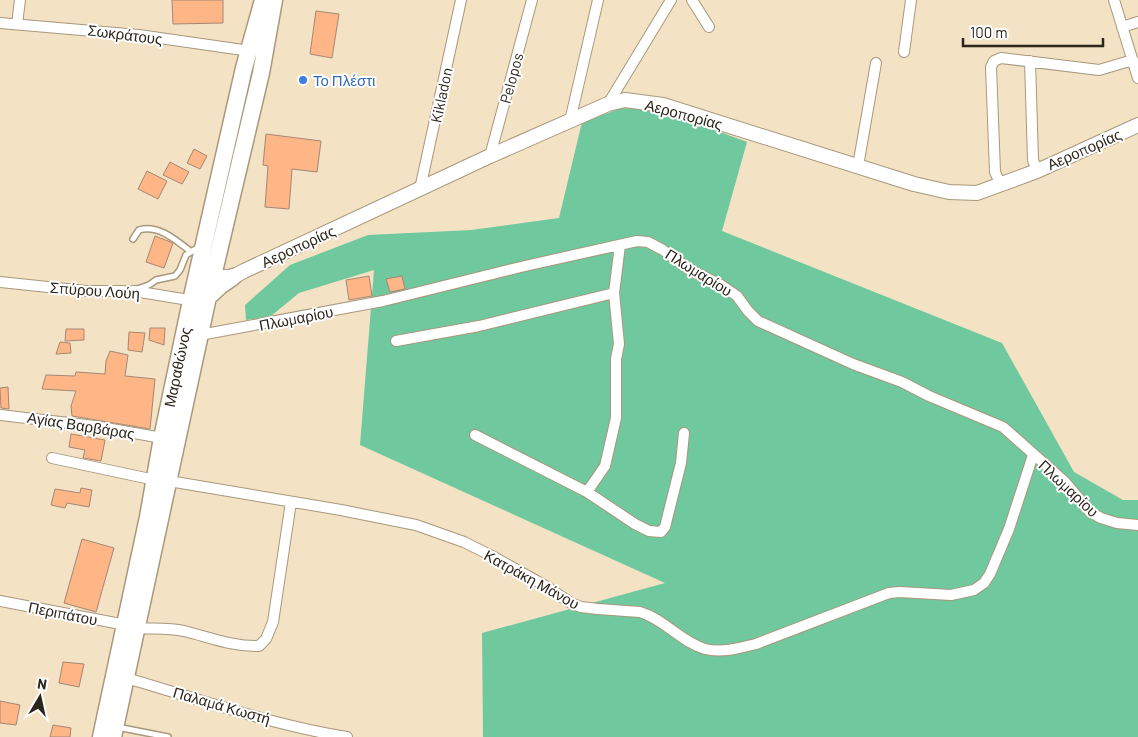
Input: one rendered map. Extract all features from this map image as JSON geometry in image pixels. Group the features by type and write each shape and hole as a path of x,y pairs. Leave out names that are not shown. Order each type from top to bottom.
{"main road":[{"name":"Μαραθώνος","path":"101,737 132,626 162,480 200,334 203,262 263,0"},
{"name":"Μαραθώνος","path":"203,262 260,72 274,0"},
{"path":"202,300 239,274"},
{"name":"Μαραθώνος","path":"162,480 162,438 202,300"},
{"name":"Μαραθώνος","path":"114,732 126,678 132,626"}],"street":[{"path":"17,24 20,0"},
{"name":"Kikladon","path":"420,189 461,0"},
{"name":"Pelopos","path":"490,156 532,0"},
{"path":"570,121 598,0"},
{"path":"608,104 671,0"},
{"path":"692,0 710,27"},
{"path":"904,52 911,0"},
{"path":"1114,0 1138,78"},
{"path":"1122,27 1138,22"},
{"name":"Σωκράτους","path":"0,23 138,35 250,51"},
{"path":"1001,185 995,172 991,68 994,61 1001,58 1099,70 1133,60"},
{"path":"1030,61 1033,160 1037,171"},
{"path":"858,166 876,63"},
{"name":"Αεροπορίας","path":"203,262 239,274 490,156 608,104 625,100 663,105 914,184 949,192 976,193 1001,185 1037,171 1138,125"},
{"name":"Πλωμαρίου","path":"200,334 383,301 524,266 637,241 648,242 663,250 692,271 706,277 737,296 748,311 758,320 853,364 902,382 929,396 1003,427 1065,482 1090,512 1116,523 1138,525"},
{"path":"587,492 605,466 616,418 616,358 619,344 614,293 620,245"},
{"name":"Σπύρου Λούη","path":"0,282 68,290 134,291 202,300"},
{"path":"396,341 479,326 614,293"},
{"name":"Αγίας Βαρβάρας","path":"0,415 95,426 162,438"},
{"path":"475,435 587,492 635,524 649,531 661,532 665,527 681,463 684,432"},
{"name":"Κατράκη Μάνου","path":"52,458 162,480 394,520 435,531 464,542 492,556 580,607 632,611 649,615 705,649 735,649 756,644 888,593 951,595 974,590 990,574 1009,528 1033,455"},
{"name":"Περιπάτου","path":"0,601 132,626 183,631 202,637 248,646 259,646 266,638 273,622 290,502"},
{"name":"Παλαμά Κωστή","path":"126,678 260,717 326,734 347,737"}],"lane":[{"path":"133,239 139,230 151,228 175,239 203,262"},
{"path":"134,291 156,280 175,276 180,270 186,255 203,262"},
{"path":"114,732 168,737"}],"green space":[{"path":"622,108 664,111 747,142 722,231 1002,343 1074,472 1123,500 1138,500 1138,737 483,737 482,633 665,583 360,445 374,270 299,293 271,316 246,320 245,305 290,265 368,235 471,230 559,218 582,122"}],"building":[{"path":"172,0 223,0 223,23 173,24"},
{"path":"316,11 339,14 332,58 310,54"},
{"path":"266,134 321,141 317,172 292,169 289,209 265,207 268,166 263,165"},
{"path":"194,149 207,156 200,169 187,163"},
{"path":"170,162 189,172 182,184 163,175"},
{"path":"147,171 167,181 158,199 138,189"},
{"path":"155,236 173,243 164,268 146,262"},
{"path":"369,276 372,296 349,300 346,280"},
{"path":"402,276 405,289 390,292 386,279"},
{"path":"150,328 165,328 164,345 149,340"},
{"path":"66,329 84,329 84,340 65,341"},
{"path":"129,332 145,333 142,352 128,350"},
{"path":"60,342 70,343 71,353 56,354"},
{"path":"110,351 128,355 125,376 155,379 150,429 72,416 71,406 76,391 42,389 46,375 75,376 76,372 105,374 106,361"},
{"path":"8,387 9,409 1,408 0,388"},
{"path":"71,434 105,440 101,461 83,458 85,450 69,447"},
{"path":"81,488 92,490 89,507 67,503 65,508 51,505 55,489 80,493"},
{"path":"82,539 114,548 96,612 64,603"},
{"path":"63,662 84,664 79,687 59,683"},
{"path":"0,701 20,705 16,725 0,723"},
{"path":"53,725 71,728 70,737 50,737"}],"place":[{"name":"Το Πλέστι","path":"303,80"}]}
